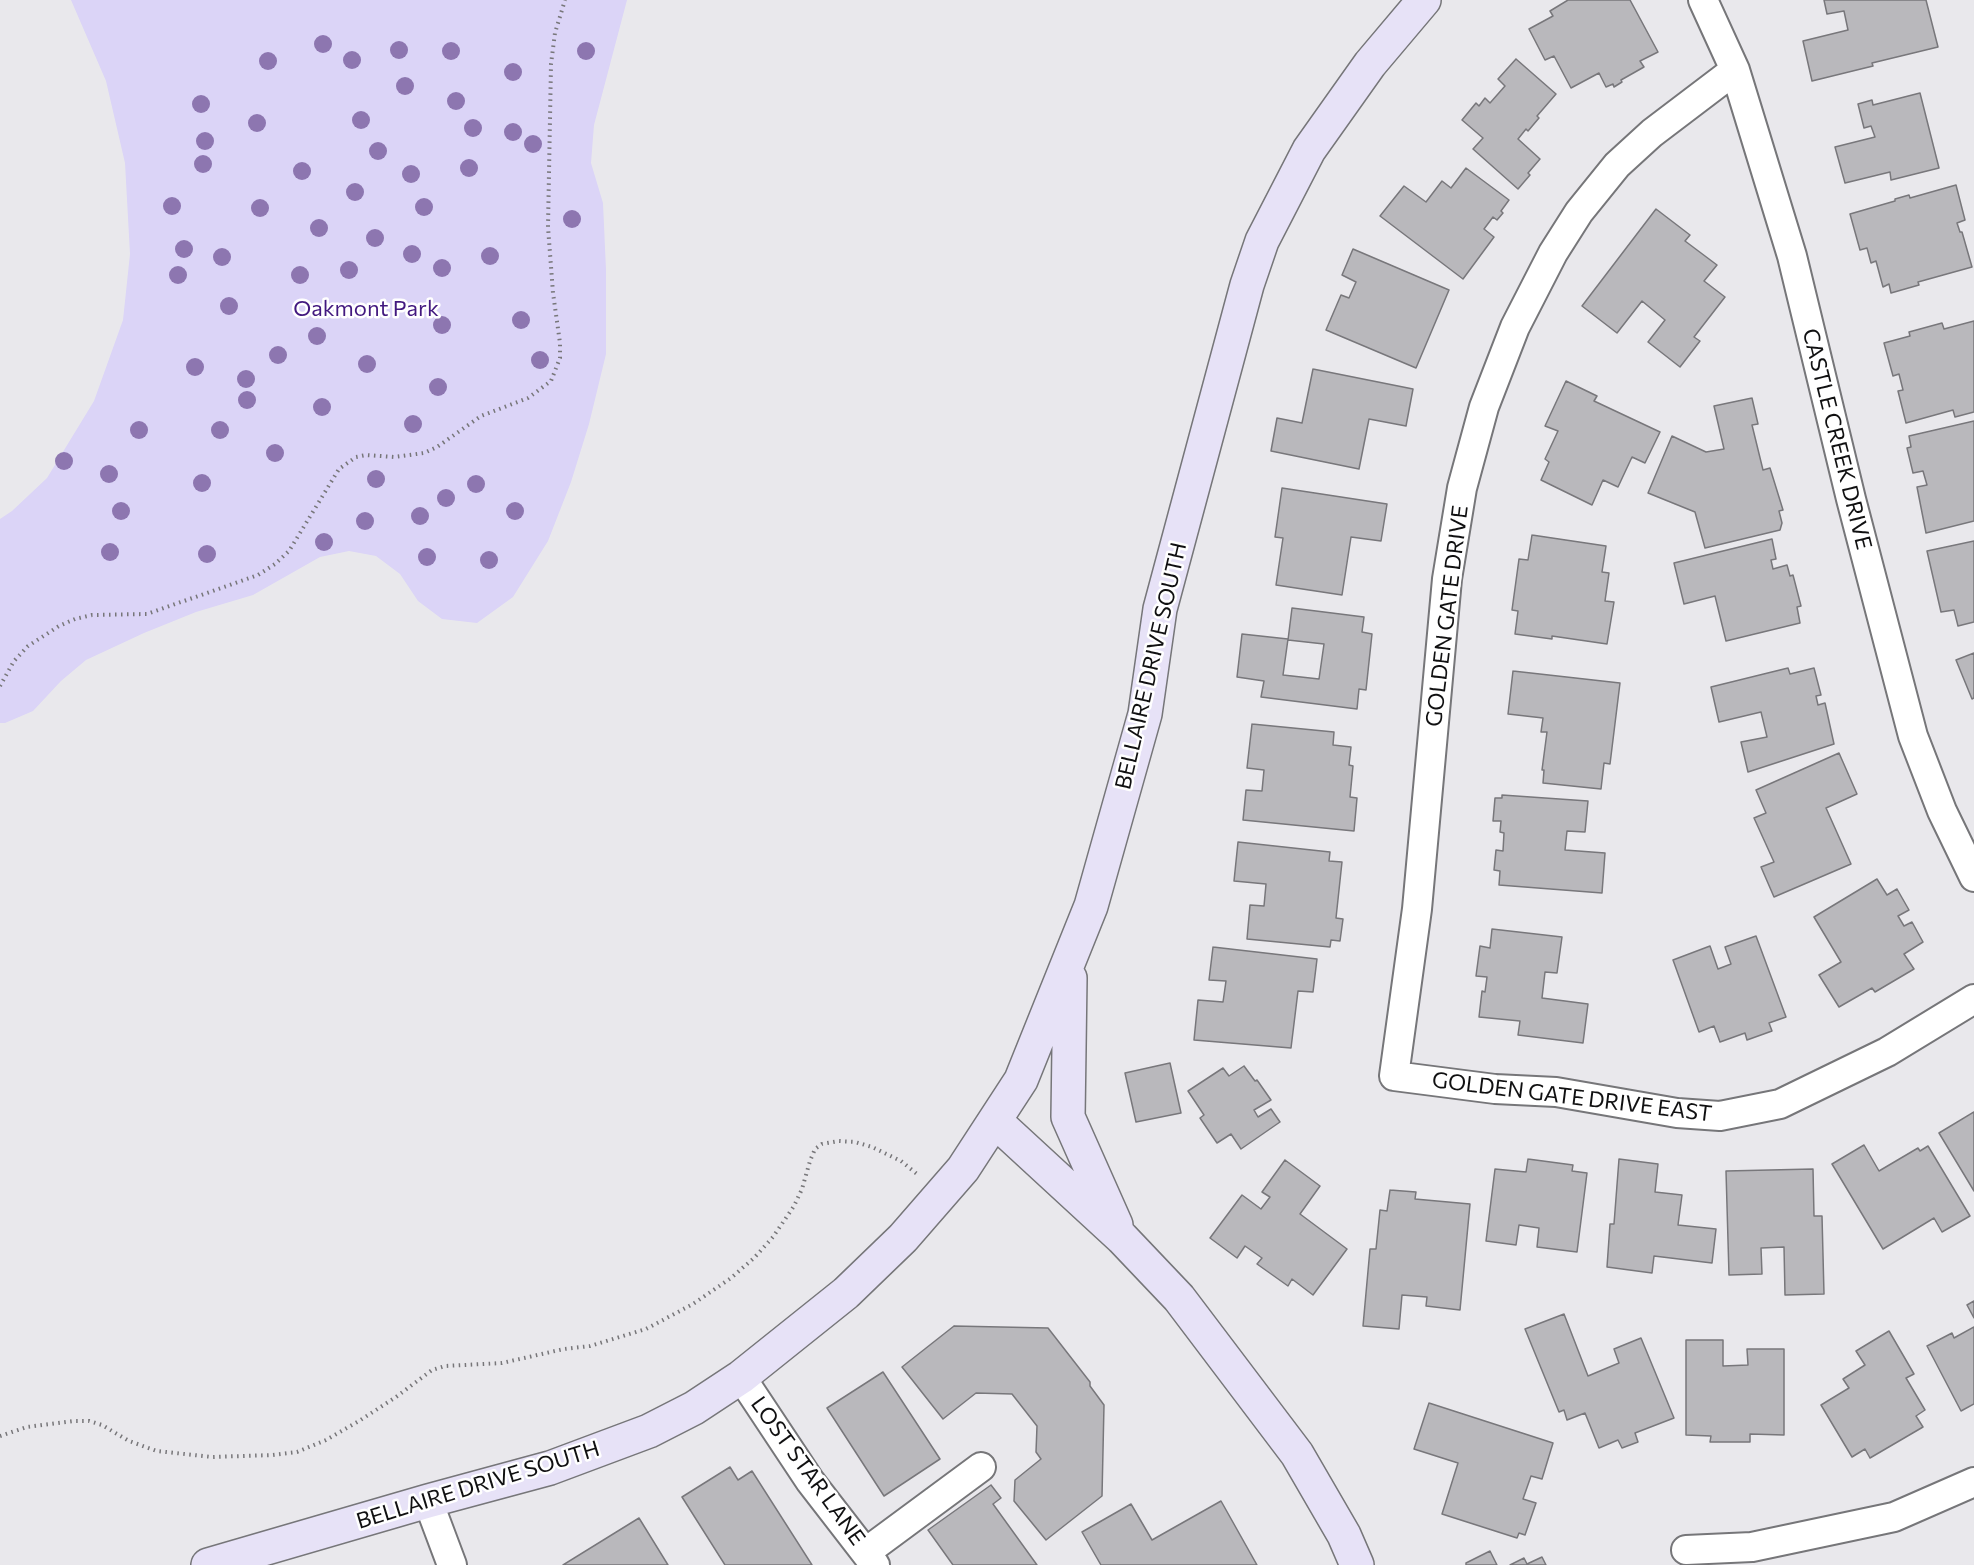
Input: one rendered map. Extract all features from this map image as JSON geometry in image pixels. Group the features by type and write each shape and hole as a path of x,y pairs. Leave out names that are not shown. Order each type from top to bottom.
{"street":[{"name":"BELLAIRE DRIVE SOUTH","path":"208,1565 428,1500 550,1468 649,1431 694,1408 741,1377 846,1293 903,1238 963,1169 1021,1080 1091,906 1145,714 1160,609 1247,285 1262,241 1308,150 1370,64 1424,0"},
{"name":"CASTLE CREEK DRIVE","path":"1703,0 1735,70 1792,256 1851,499 1913,736 1942,811 1974,877"},
{"name":"GOLDEN GATE DRIVE","path":"1394,1076 1417,909 1447,579 1462,488 1484,406 1515,327 1553,252 1579,212 1626,157 1652,133 1735,70"},
{"path":"1071,957 1068,1117 1122,1238"},
{"name":"GOLDEN GATE DRIVE EAST","path":"1394,1076 1496,1089 1556,1092 1677,1113 1720,1116 1780,1104 1887,1052 1974,999"},
{"path":"995,1121 1122,1238 1179,1298 1297,1454 1344,1535 1357,1565"},
{"name":"LOST STAR LANE","path":"741,1377 810,1481 870,1559"},
{"path":"870,1559 981,1467"},
{"path":"1686,1550 1752,1547 1894,1517 1974,1482"},
{"path":"428,1500 452,1565"}],"path":[{"path":"0,686 14,662 28,646 59,626 92,615 147,614 248,579 275,564 294,542 339,470 356,457 366,455 394,457 424,453 437,447 481,416 528,398 551,381 560,358 561,343 553,293 548,227 551,64 555,33 565,0"},
{"path":"0,1436 27,1427 89,1421 102,1425 129,1441 157,1451 212,1457 297,1452 326,1440 359,1421 432,1370 445,1366 483,1366 502,1363 599,1343 646,1329 693,1304 731,1278 773,1237 794,1206 815,1149 822,1143 855,1142 873,1147 901,1161 942,1193"}],"green space":[{"name":"Oakmont Park","path":"71,0 627,0 594,125 591,163 603,203 606,354 589,424 571,482 548,541 513,597 477,623 442,619 418,601 400,574 376,556 349,551 320,557 253,595 196,612 86,660 61,681 33,711 0,723 0,519 12,511 47,478 94,401 123,320 130,254 125,163 106,81"}],"building":[{"path":"1568,0 1630,0 1658,52 1640,61 1644,67 1621,80 1622,82 1614,87 1613,84 1606,87 1599,73 1571,88 1554,56 1545,60 1529,29 1553,16 1550,11"},
{"path":"1824,0 1926,0 1938,47 1812,81 1803,41 1848,30 1844,11 1827,14"},
{"path":"1516,59 1556,94 1537,116 1539,118 1518,139 1540,159 1518,189 1473,149 1483,138 1462,120 1476,103 1479,106 1485,98 1490,103 1505,86 1498,79"},
{"path":"1920,93 1939,168 1891,180 1890,172 1845,183 1835,147 1875,137 1871,126 1864,128 1858,104 1872,100 1873,105"},
{"path":"1466,168 1509,200 1497,220 1493,217 1484,229 1494,237 1463,279 1380,216 1404,186 1426,202 1442,181 1451,188"},
{"path":"1956,185 1965,220 1957,223 1962,232 1972,267 1918,282 1919,285 1891,293 1889,284 1883,287 1876,261 1871,263 1867,248 1860,250 1850,214 1909,195 1910,198"},
{"path":"1656,209 1690,235 1685,241 1717,265 1704,281 1725,297 1694,337 1700,341 1680,367 1648,342 1665,320 1642,301 1617,333 1582,306"},
{"path":"1353,249 1449,290 1416,368 1326,330 1341,295 1349,298 1356,282 1342,275"},
{"path":"1974,321 1974,412 1955,417 1953,410 1906,423 1898,391 1903,390 1899,374 1893,376 1884,343 1910,336 1909,332 1942,323 1944,329"},
{"path":"1313,369 1413,389 1406,426 1369,419 1359,469 1271,451 1277,418 1302,423"},
{"path":"1566,381 1597,396 1594,401 1660,432 1645,463 1632,457 1618,487 1603,480 1592,505 1541,480 1549,462 1545,459 1558,431 1545,426"},
{"path":"1752,398 1758,424 1752,425 1763,470 1770,468 1783,510 1779,511 1782,523 1780,530 1705,548 1695,512 1648,493 1672,436 1706,452 1724,449 1714,406"},
{"path":"1974,421 1974,521 1926,533 1917,487 1927,485 1923,471 1913,473 1907,448 1911,447 1909,436"},
{"path":"1282,488 1387,504 1381,541 1351,537 1342,595 1276,585 1283,538 1275,537"},
{"path":"1532,535 1606,546 1602,572 1609,573 1605,601 1614,602 1607,644 1552,636 1552,639 1515,634 1518,611 1512,610 1519,559 1528,560"},
{"path":"1772,539 1776,559 1771,560 1773,569 1787,565 1790,576 1793,575 1801,606 1797,607 1800,623 1726,641 1715,596 1684,604 1674,563"},
{"path":"1974,541 1974,622 1958,626 1954,610 1941,612 1927,551"},
{"path":"1292,608 1364,617 1362,632 1372,634 1366,690 1359,689 1357,709 1261,697 1264,681 1237,677 1242,634 1288,639 1283,675 1319,679 1324,644 1288,640"},
{"path":"1974,653 1974,698 1972,699 1956,660"},
{"path":"1788,668 1790,674 1814,668 1821,695 1816,696 1818,705 1825,703 1834,744 1748,772 1741,742 1767,737 1761,712 1719,722 1711,687"},
{"path":"1513,671 1620,683 1610,764 1604,763 1601,789 1543,783 1544,770 1542,770 1547,732 1541,732 1543,718 1508,714"},
{"path":"1252,724 1334,732 1333,745 1351,747 1349,765 1353,766 1350,797 1357,798 1354,831 1243,820 1246,790 1262,791 1264,770 1247,768"},
{"path":"1839,753 1857,794 1826,808 1851,864 1774,897 1761,867 1774,862 1754,818 1766,813 1756,790"},
{"path":"1502,795 1588,801 1585,832 1567,831 1565,850 1605,853 1602,893 1499,885 1500,871 1494,870 1496,850 1503,851 1504,833 1500,832 1501,821 1493,821 1495,798 1502,798"},
{"path":"1238,842 1330,852 1329,861 1342,862 1336,918 1343,919 1340,941 1331,940 1330,947 1247,939 1250,905 1264,906 1266,884 1234,881"},
{"path":"1877,879 1887,895 1897,889 1909,910 1898,916 1904,926 1912,922 1923,942 1904,954 1914,969 1875,992 1872,988 1839,1007 1819,975 1841,962 1814,917"},
{"path":"1492,929 1562,937 1557,973 1545,972 1542,998 1588,1004 1583,1043 1518,1035 1520,1021 1479,1017 1482,991 1485,992 1487,977 1476,976 1480,946 1490,948"},
{"path":"1756,936 1786,1017 1769,1023 1772,1031 1747,1040 1745,1033 1720,1042 1714,1026 1699,1032 1673,960 1710,946 1718,969 1731,964 1725,947"},
{"path":"1213,947 1317,959 1313,992 1298,991 1291,1048 1194,1040 1198,1000 1223,1002 1226,981 1209,980"},
{"path":"1170,1063 1181,1113 1136,1122 1125,1073"},
{"path":"1244,1066 1271,1100 1254,1110 1258,1117 1271,1109 1280,1122 1241,1149 1231,1134 1217,1143 1200,1118 1204,1115 1188,1091 1223,1068 1229,1076"},
{"path":"1974,1112 1974,1191 1939,1133"},
{"path":"1864,1145 1879,1171 1918,1148 1920,1151 1928,1146 1970,1216 1942,1232 1934,1218 1883,1249 1832,1164"},
{"path":"1528,1159 1573,1165 1572,1171 1587,1173 1577,1252 1537,1247 1539,1228 1519,1225 1516,1245 1486,1241 1495,1169 1526,1172"},
{"path":"1619,1159 1658,1164 1655,1192 1682,1195 1678,1225 1716,1229 1712,1263 1654,1256 1652,1273 1607,1267 1610,1224 1614,1224"},
{"path":"1285,1160 1320,1186 1300,1214 1347,1249 1313,1295 1292,1279 1288,1286 1257,1264 1262,1258 1245,1246 1237,1258 1210,1238 1242,1195 1261,1209 1270,1197 1262,1192"},
{"path":"1813,1169 1814,1216 1822,1216 1824,1294 1785,1295 1784,1247 1761,1248 1762,1274 1729,1275 1726,1171"},
{"path":"1390,1190 1416,1192 1415,1199 1470,1204 1460,1310 1426,1306 1427,1297 1402,1295 1399,1329 1363,1326 1370,1249 1376,1249 1380,1210 1387,1211"},
{"path":"1974,1301 1974,1318 1967,1305"},
{"path":"1564,1314 1588,1376 1619,1363 1614,1349 1641,1338 1674,1418 1635,1433 1638,1442 1622,1448 1618,1440 1599,1448 1585,1413 1567,1420 1564,1410 1559,1412 1525,1329"},
{"path":"954,1326 1048,1328 1090,1382 1090,1386 1104,1405 1102,1496 1046,1540 1014,1501 1015,1480 1041,1459 1036,1452 1037,1426 1012,1394 976,1393 943,1419 902,1367"},
{"path":"1974,1327 1974,1404 1961,1411 1927,1346 1952,1333 1954,1338"},
{"path":"1889,1331 1914,1374 1906,1378 1925,1410 1916,1416 1923,1427 1870,1458 1865,1449 1852,1457 1821,1405 1849,1388 1843,1379 1865,1365 1856,1351"},
{"path":"1686,1340 1723,1340 1723,1366 1748,1365 1747,1349 1784,1349 1784,1435 1750,1434 1750,1442 1710,1442 1711,1436 1686,1435"},
{"path":"883,1372 940,1459 884,1496 827,1408"},
{"path":"1429,1403 1553,1443 1542,1479 1531,1476 1523,1499 1536,1503 1525,1535 1519,1533 1517,1538 1442,1514 1458,1463 1414,1449"},
{"path":"730,1467 738,1480 752,1471 812,1565 725,1565 682,1497"},
{"path":"991,1485 1001,1498 993,1504 1037,1565 953,1565 928,1530"},
{"path":"1221,1501 1257,1565 1101,1565 1082,1532 1131,1504 1152,1540"},
{"path":"639,1518 668,1565 563,1565"},
{"path":"1490,1551 1497,1565 1466,1565 1466,1563"},
{"path":"1542,1557 1546,1565 1510,1565 1524,1558 1527,1564"}]}
